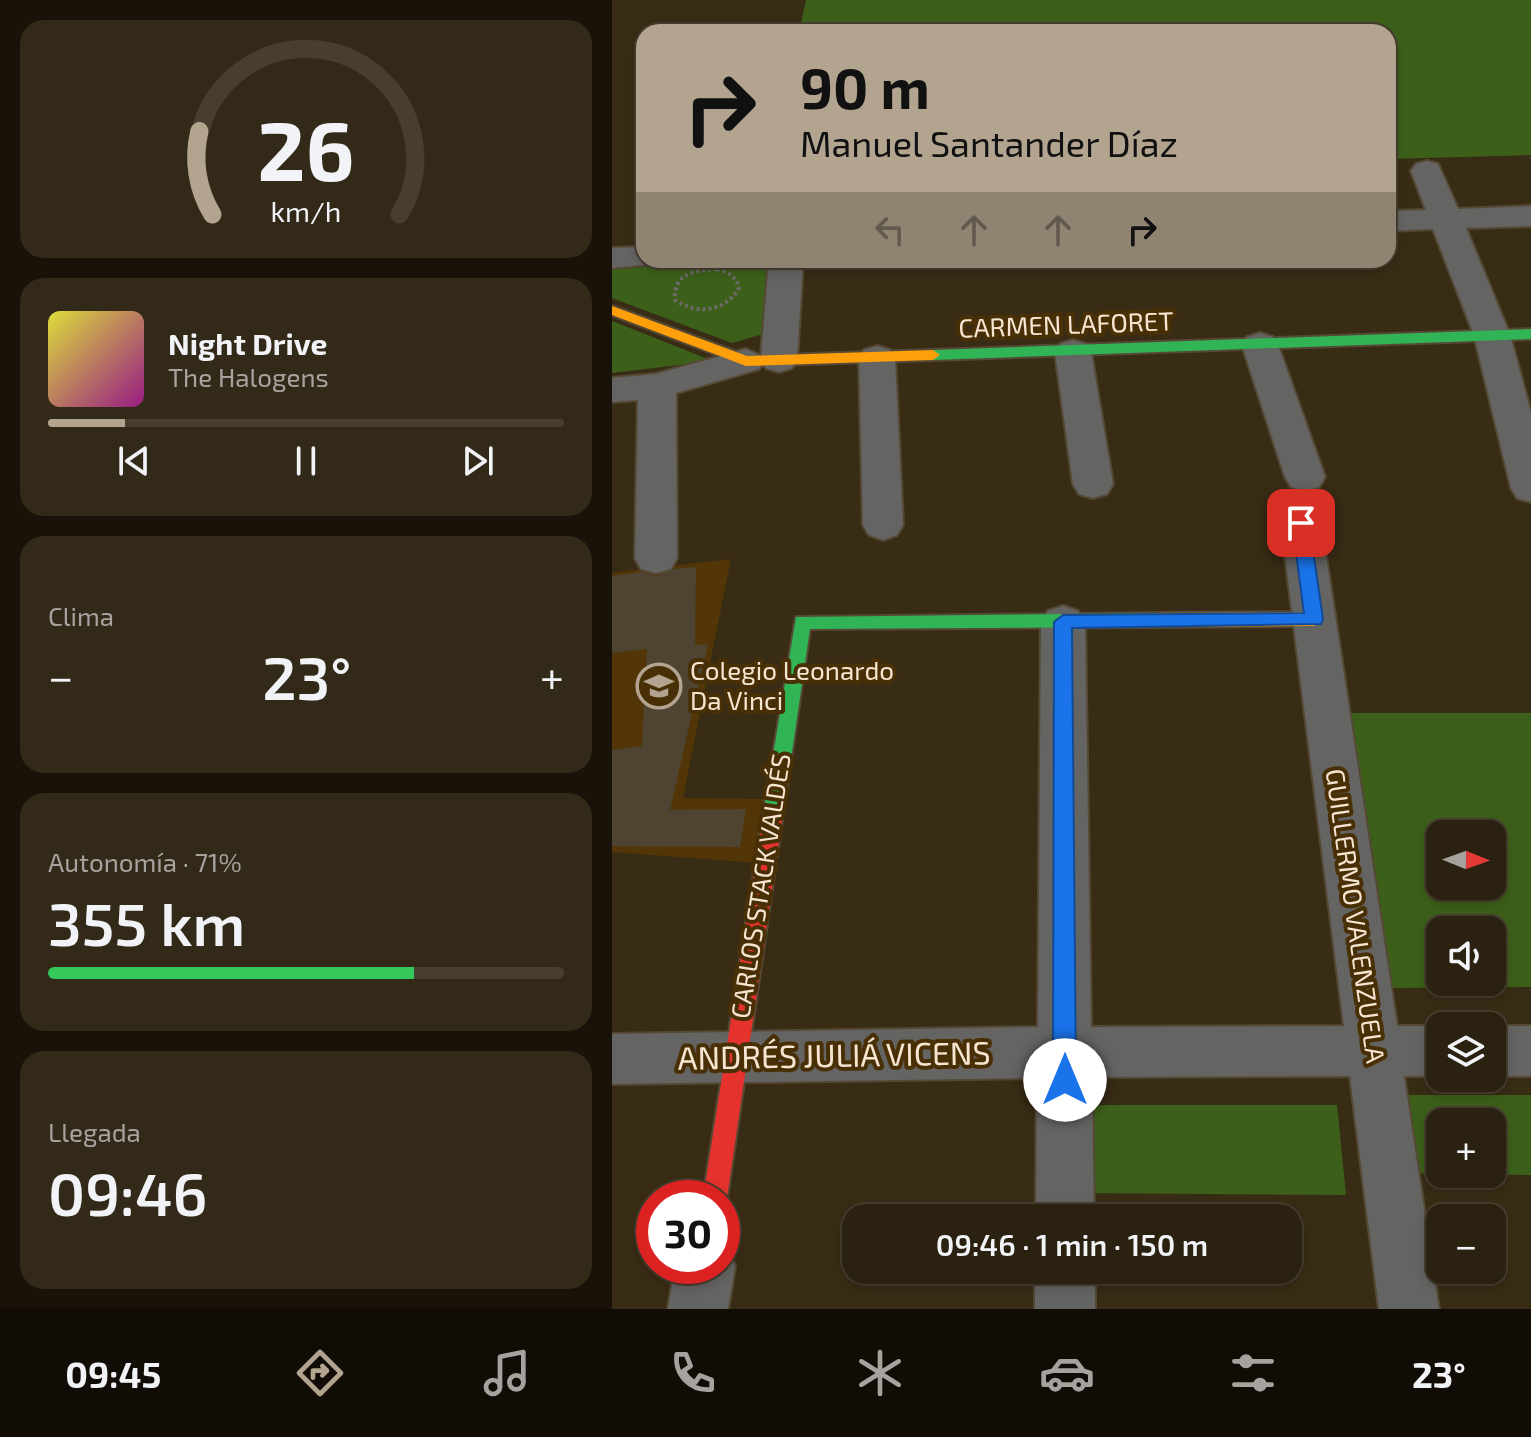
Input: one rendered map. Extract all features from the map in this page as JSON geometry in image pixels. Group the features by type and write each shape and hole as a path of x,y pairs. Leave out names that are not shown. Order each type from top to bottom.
{"street":[{"path":"1427,171 1521,414 1531,488"},
{"path":"1396,221 1531,216"},
{"path":"612,258 636,257"},
{"path":"612,390 657,386 762,361 784,268"},
{"name":"CARMEN LAFORET","path":"612,310 762,361 1531,334"},
{"name":"GUILLERMO VALENZUELA","path":"1260,345 1303,500 1314,619 1409,1309"},
{"path":"1073,352 1093,484"},
{"path":"877,358 883,525"},
{"path":"656,558 657,386"},
{"path":"1065,1204 1063,622 1314,619"},
{"name":"CARLOS STACK VALDÉS","path":"718,1180 802,622 1063,622"},
{"name":"ANDRÉS JULIÁ VICENS","path":"612,1059 1064,1052 1426,1051"},
{"path":"1506,1051 1531,1051"},
{"path":"698,1309 702,1284"},
{"path":"1065,1284 1065,1309"}],"path":[{"path":"695,271 726,272 738,281 736,294 722,306 700,310 680,305 672,294 674,287 695,271"}],"shaded area":[{"name":"Colegio Leonardo Da Vinci","path":"731,559 683,798 767,799 759,863 612,852 612,573"}],"green space":[{"path":"806,0 1531,0 1531,155 1396,159 1396,24 801,24"},
{"path":"636,262 636,268 770,268 767,333 732,343 612,298 612,263"},
{"path":"612,321 713,361 612,373"},
{"path":"1343,713 1531,713 1531,987 1506,987 1506,916 1426,916 1426,988 1385,988"},
{"path":"1396,1095 1531,1095 1531,1175 1506,1175 1506,1108 1426,1108 1426,1174 1406,1173"},
{"path":"1080,1105 1337,1105 1346,1195 1081,1193"}],"building":[{"name":"Colegio Leonardo Da Vinci","path":"696,567 695,645 708,644 670,810 746,809 740,847 612,846 612,750 642,746 647,649 612,653 612,576 642,572 657,576 674,569"}],"traffic: fast":[{"path":"933,355 1531,334"},
{"path":"772,821 802,622 1157,620"}],"traffic: slow":[{"path":"612,310 746,361 933,355"},
{"path":"1157,620 1314,619"}],"traffic: jam":[{"path":"718,1180 772,821"}],"place":[{"name":"Colegio Leonardo Da Vinci","path":"659,686"}],"route":[{"path":"1065,1080 1063,622 1314,619 1301,523"}]}
